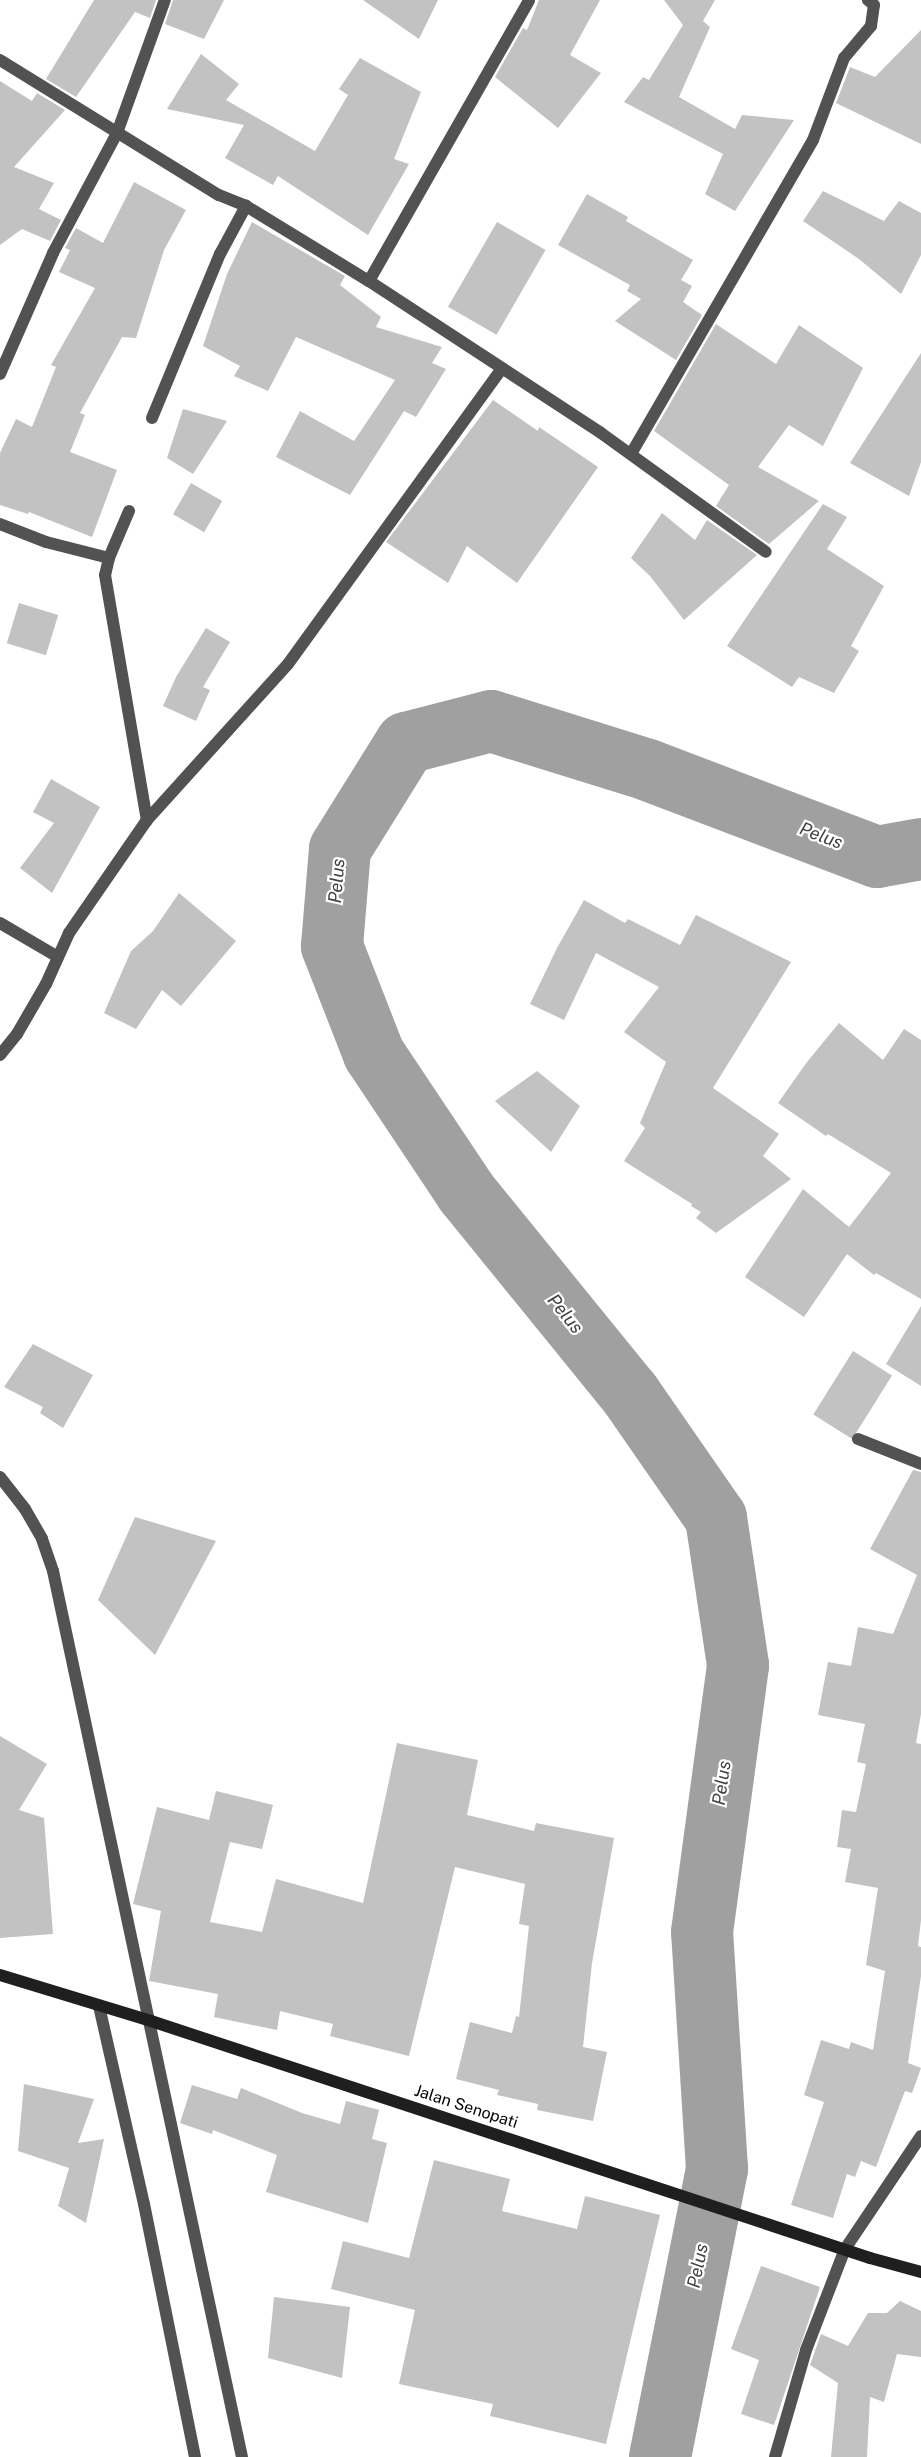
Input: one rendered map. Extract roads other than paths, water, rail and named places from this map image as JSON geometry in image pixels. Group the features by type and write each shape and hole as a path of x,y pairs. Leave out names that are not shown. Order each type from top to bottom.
{"main road":[{"name":"Jalan Senopati","path":"0,1975 151,2021 870,2258 918,2271"}],"street":[{"path":"0,374 53,254 117,133 165,0"},
{"path":"369,281 528,0"},
{"path":"631,454 813,140 844,58 871,26 874,5 868,0"},
{"path":"0,60 219,195 246,206 369,281 631,454 766,552"},
{"path":"153,418 220,254 246,206"},
{"path":"0,1055 17,1034 69,933 147,820 288,664 502,368"},
{"path":"129,511 109,558 105,575 147,820"},
{"path":"0,525 46,542 109,558"},
{"path":"0,923 58,957"},
{"path":"858,1439 921,1464"},
{"path":"0,1477 25,1509 42,1539 53,1571 151,2021 160,2080 242,2457"},
{"path":"99,2007 144,2204 195,2457"},
{"path":"776,2457 806,2350 845,2249 921,2136"}],"waterway":[{"name":"Pelus","path":"660,2457 717,2169 702,1932 738,1665 716,1518 630,1394 466,1192 374,1054 332,946 340,849 406,743 491,721 648,770 877,857 921,849"}]}
